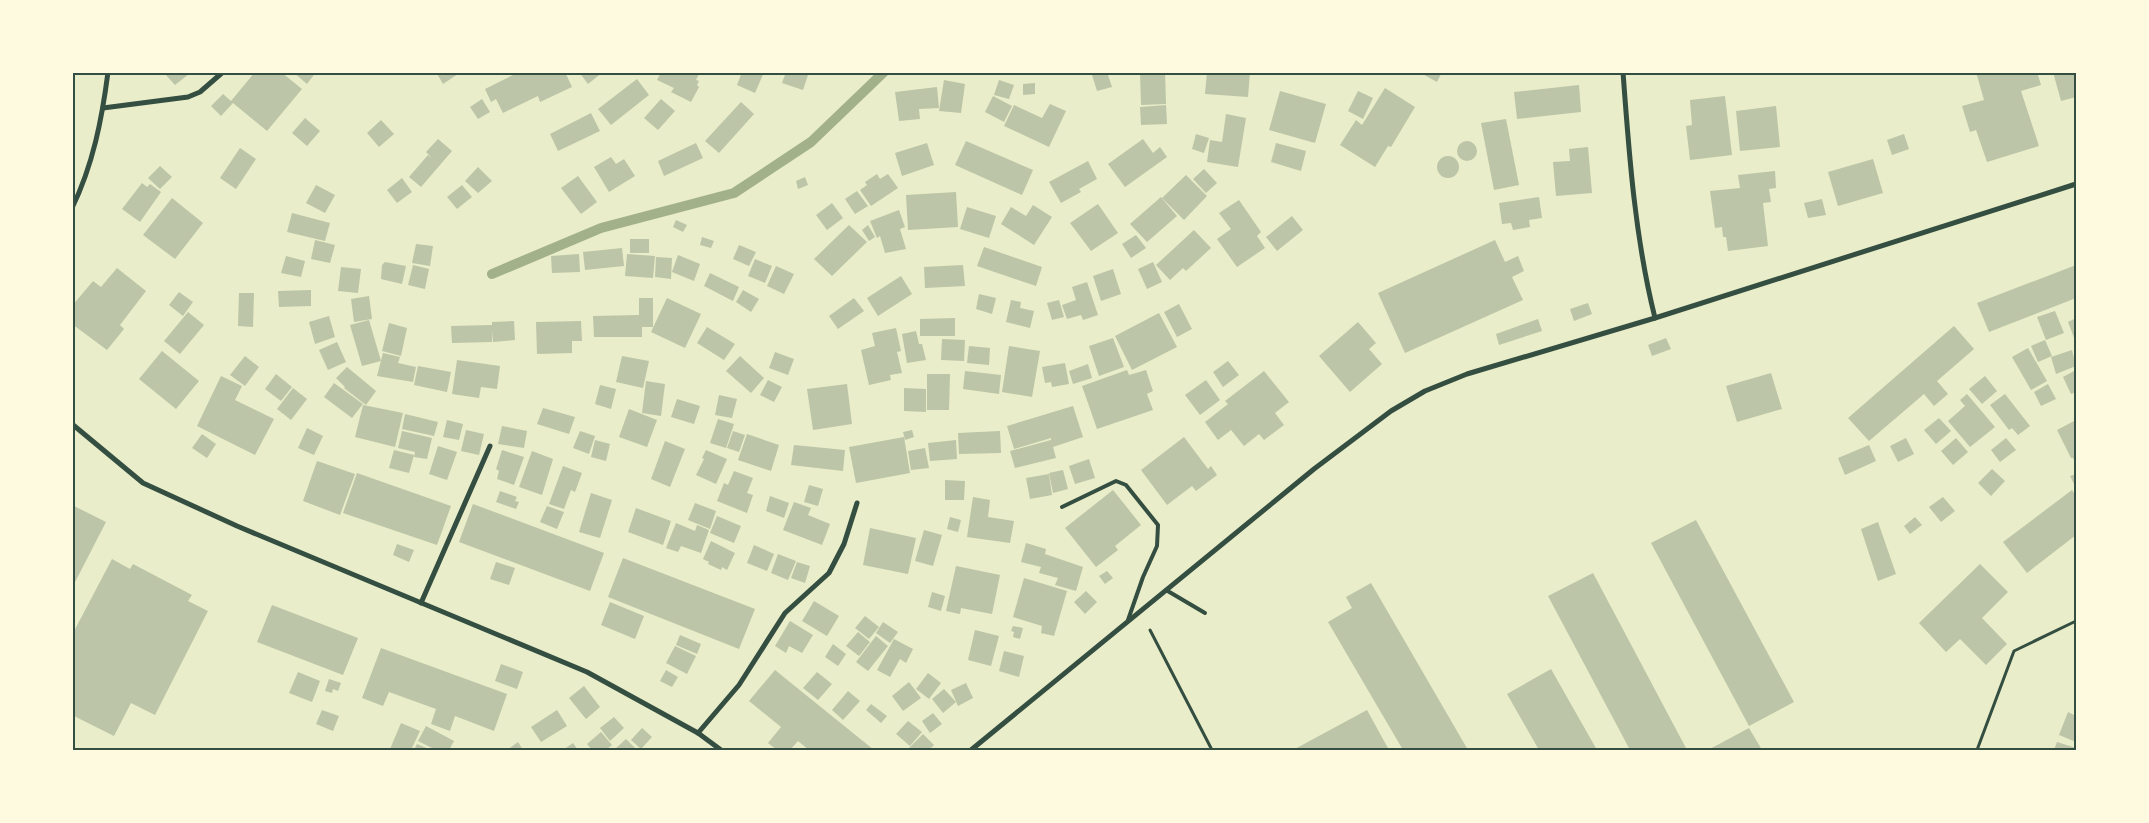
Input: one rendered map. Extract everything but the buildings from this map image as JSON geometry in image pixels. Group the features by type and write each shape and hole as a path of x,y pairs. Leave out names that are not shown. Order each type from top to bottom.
{"street":[{"path":"72,208 85,180 104,108 108,72"},
{"path":"104,108 188,97 200,92 223,72"},
{"path":"1623,72 1630,163 1649,296 1655,318"},
{"path":"971,750 1314,469 1390,411 1425,391 1467,374 1655,318 2076,184"},
{"path":"73,424 143,483 237,526 587,672 698,732 721,750"},
{"path":"421,603 490,446"},
{"path":"698,732 739,685 785,613 829,573 844,544 857,503"}],"lane":[{"path":"1062,507 1116,481 1126,485 1158,525 1157,546 1143,577 1127,623"},
{"path":"1166,590 1205,613"}],"path":[{"path":"1141,611 1212,750"},
{"path":"1977,750 2014,651 2076,622"}],"waterway":[{"path":"492,274 601,228 734,193 811,142 884,72"}]}
